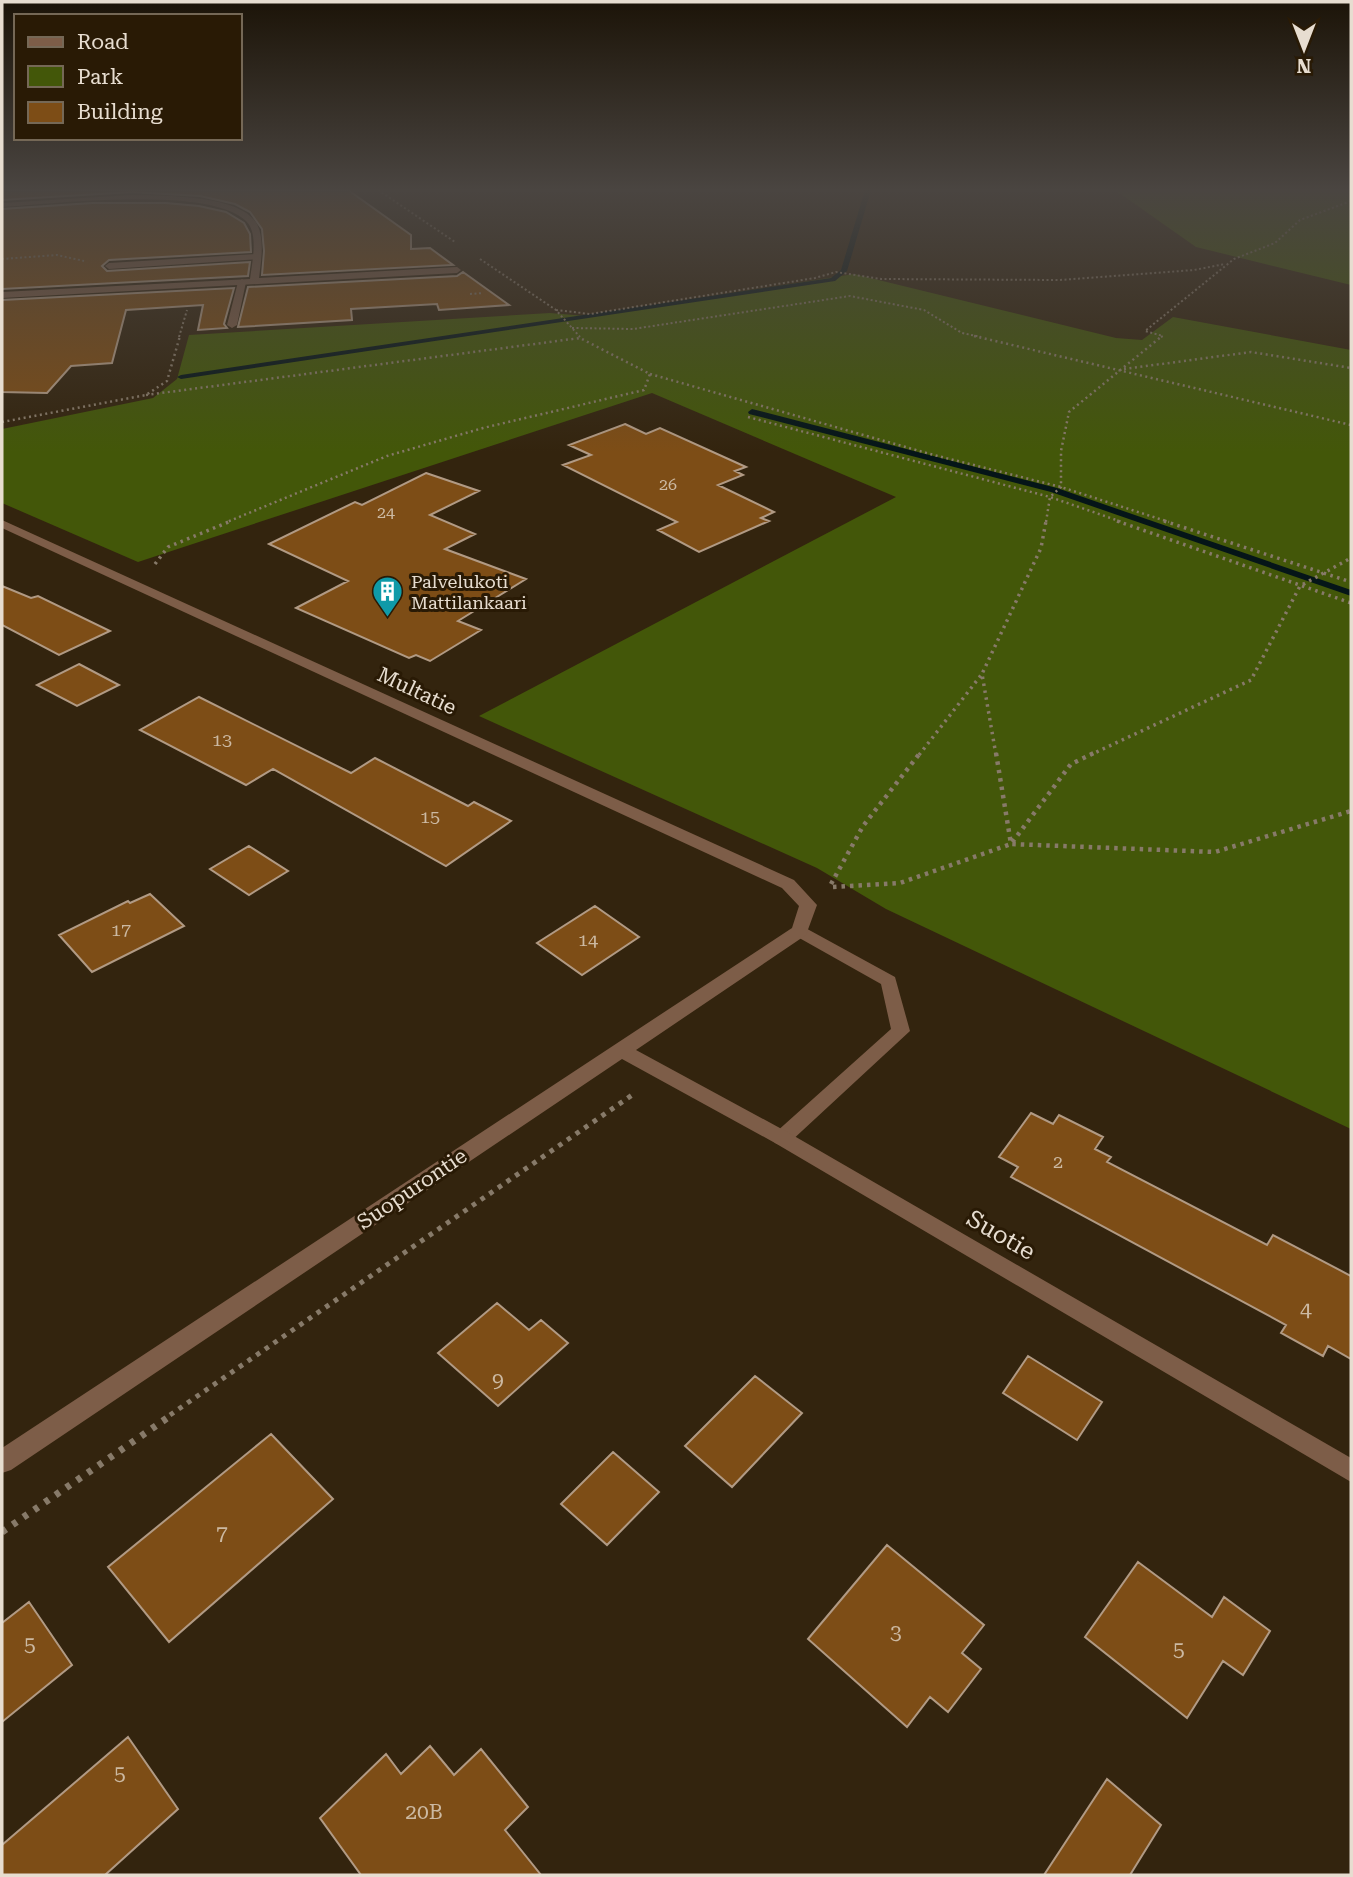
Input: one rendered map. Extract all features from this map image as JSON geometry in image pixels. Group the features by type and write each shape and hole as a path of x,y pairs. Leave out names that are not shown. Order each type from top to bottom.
{"street":[{"path":"2,295 317,278"},
{"path":"232,325 242,282"},
{"name":"Multatie","path":"2,524 788,884 808,905 800,931"},
{"path":"782,1138 901,1031 889,981 800,931"},
{"name":"Suopurontie","path":"2,1462 800,931"},
{"name":"Suotie","path":"621,1050 782,1138 1351,1471"}],"path":[{"path":"556,310 590,314 816,278"},
{"path":"872,278 1060,280 1092,278"},
{"path":"1211,278 1145,331 1163,336 1069,411 1061,451 1061,487 1052,496 1041,548 982,674 863,826 828,888 900,883 1011,844 1215,852 1351,811"},
{"path":"146,395 167,380 195,285"},
{"path":"572,328 633,329 850,296 923,310 962,333 1351,425"},
{"path":"2,422 146,395 580,338 650,374 930,454 1061,487 1351,582"},
{"path":"1120,370 1251,352 1351,369"},
{"path":"148,573 168,547 387,456 483,428 644,390 650,374"},
{"path":"748,417 1052,496 1351,603"},
{"path":"1011,844 1071,764 1251,680 1300,586 1351,558"},
{"path":"982,674 1011,844"},
{"path":"2,1532 661,1074"}],"green space":[{"path":"831,278 869,278 1116,338 1142,340 1173,317 1351,350 1351,1129 886,909 817,868 479,716 896,497 652,393 138,562 2,503 2,429 153,398 177,379 189,335 550,313 586,316"},
{"path":"1321,278 1351,278 1351,285"}],"building":[{"path":"2,278 218,278 2,289"},
{"path":"471,278 509,305 439,310 437,304 351,309 352,320 238,327 248,287"},
{"path":"234,288 224,324 227,328 198,330 203,305 126,310 112,363 71,366 47,393 2,392 2,300"},
{"path":"625,424 646,434 660,428 746,467 735,471 743,475 718,485 774,512 761,518 769,521 699,552 658,530 677,522 563,465 591,455 569,445"},
{"path":"426,473 479,491 430,515 475,534 445,549 526,579 458,621 481,630 430,661 416,655 409,658 296,608 348,581 269,544 355,502 362,505"},
{"path":"2,586 31,598 38,596 110,631 59,655 2,625"},
{"path":"79,664 119,685 77,706 37,685"},
{"path":"199,697 351,773 375,758 468,806 474,802 511,821 446,866 273,769 246,785 140,730"},
{"path":"249,846 288,871 249,895 210,869"},
{"path":"150,894 184,926 92,972 59,935 128,901 130,903"},
{"path":"595,906 639,937 582,975 537,943"},
{"path":"1031,1113 1053,1124 1059,1115 1103,1137 1095,1149 1111,1157 1107,1162 1267,1245 1273,1235 1351,1276 1351,1359 1328,1346 1323,1356 1281,1333 1286,1325 1011,1177 1018,1167 999,1157"},
{"path":"497,1303 529,1330 541,1320 568,1343 498,1406 438,1353"},
{"path":"1028,1356 1102,1402 1077,1440 1003,1393"},
{"path":"755,1376 802,1413 732,1487 685,1446"},
{"path":"271,1434 333,1499 169,1642 108,1567"},
{"path":"613,1452 659,1492 607,1545 561,1504"},
{"path":"887,1545 984,1625 962,1653 981,1669 948,1712 930,1697 907,1727 808,1639"},
{"path":"1138,1562 1212,1617 1224,1597 1270,1631 1243,1675 1223,1661 1187,1718 1085,1637"},
{"path":"29,1602 72,1665 2,1722 2,1623"},
{"path":"128,1737 178,1809 105,1875 2,1875 2,1845"},
{"path":"430,1746 454,1775 481,1749 528,1807 505,1830 541,1875 361,1875 320,1818 386,1754 401,1774"},
{"path":"1107,1779 1161,1825 1130,1875 1044,1875"}],"waterway":[{"path":"181,377 836,278"},
{"path":"752,412 1054,490 1351,593"}],"place":[{"name":"Palvelukoti Mattilankaari","path":"388,619"}]}
